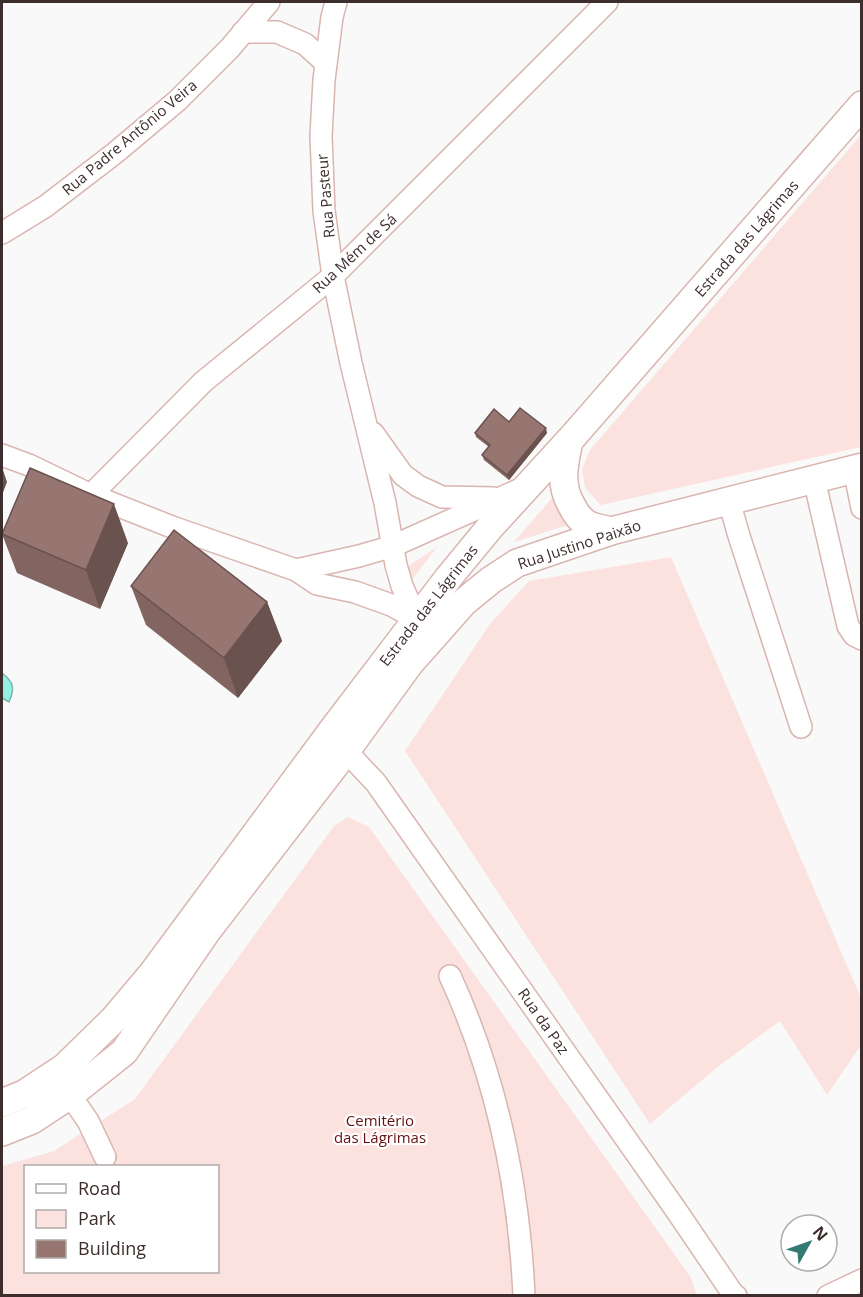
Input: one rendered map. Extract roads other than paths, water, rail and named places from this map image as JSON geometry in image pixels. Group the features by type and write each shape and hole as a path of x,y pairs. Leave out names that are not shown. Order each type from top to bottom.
{"main road":[{"name":"Estrada das Lágrimas","path":"2,1103 24,1094 65,1067 114,1019 426,626 515,492 569,441 861,105"},
{"path":"569,441 562,482 568,501 576,514 588,524 610,531"},
{"name":"Rua Justino Paixão","path":"426,626 464,602 491,579 517,563 610,531 858,468"},
{"name":"Estrada das Lágrimas","path":"2,1132 32,1120 70,1095 124,1052 207,931 346,751 410,663 426,626"}],"street":[{"name":"Rua Padre Antônio Veira","path":"2,233 46,206 177,101 230,48 269,2"},
{"name":"Rua Pasteur","path":"336,2 326,63 321,136 324,211 333,276 351,363 385,503 396,565 402,586 426,626"},
{"name":"Rua Mém de Sá","path":"92,495 204,382 333,276 607,2"},
{"path":"243,32 277,32 304,44 326,63"},
{"name":"Rua Pasteur","path":"366,423 403,475 418,486 442,497 479,498 515,492"},
{"path":"2,455 172,527 296,570 317,584 355,592 391,605 426,626"},
{"path":"858,468 861,508"},
{"path":"814,479 848,626 854,636 861,639"},
{"path":"296,570 393,546 515,492"},
{"path":"729,501 801,727"},
{"name":"Rua da Paz","path":"346,751 376,783 734,1295"},
{"path":"450,976 465,1009 483,1060 501,1123 515,1198 524,1296"},
{"path":"70,1095 88,1121 105,1157"},
{"path":"828,1296 861,1280"}],"park label":[{"name":"Cemitério das Lágrimas","path":"380,1128"}]}
